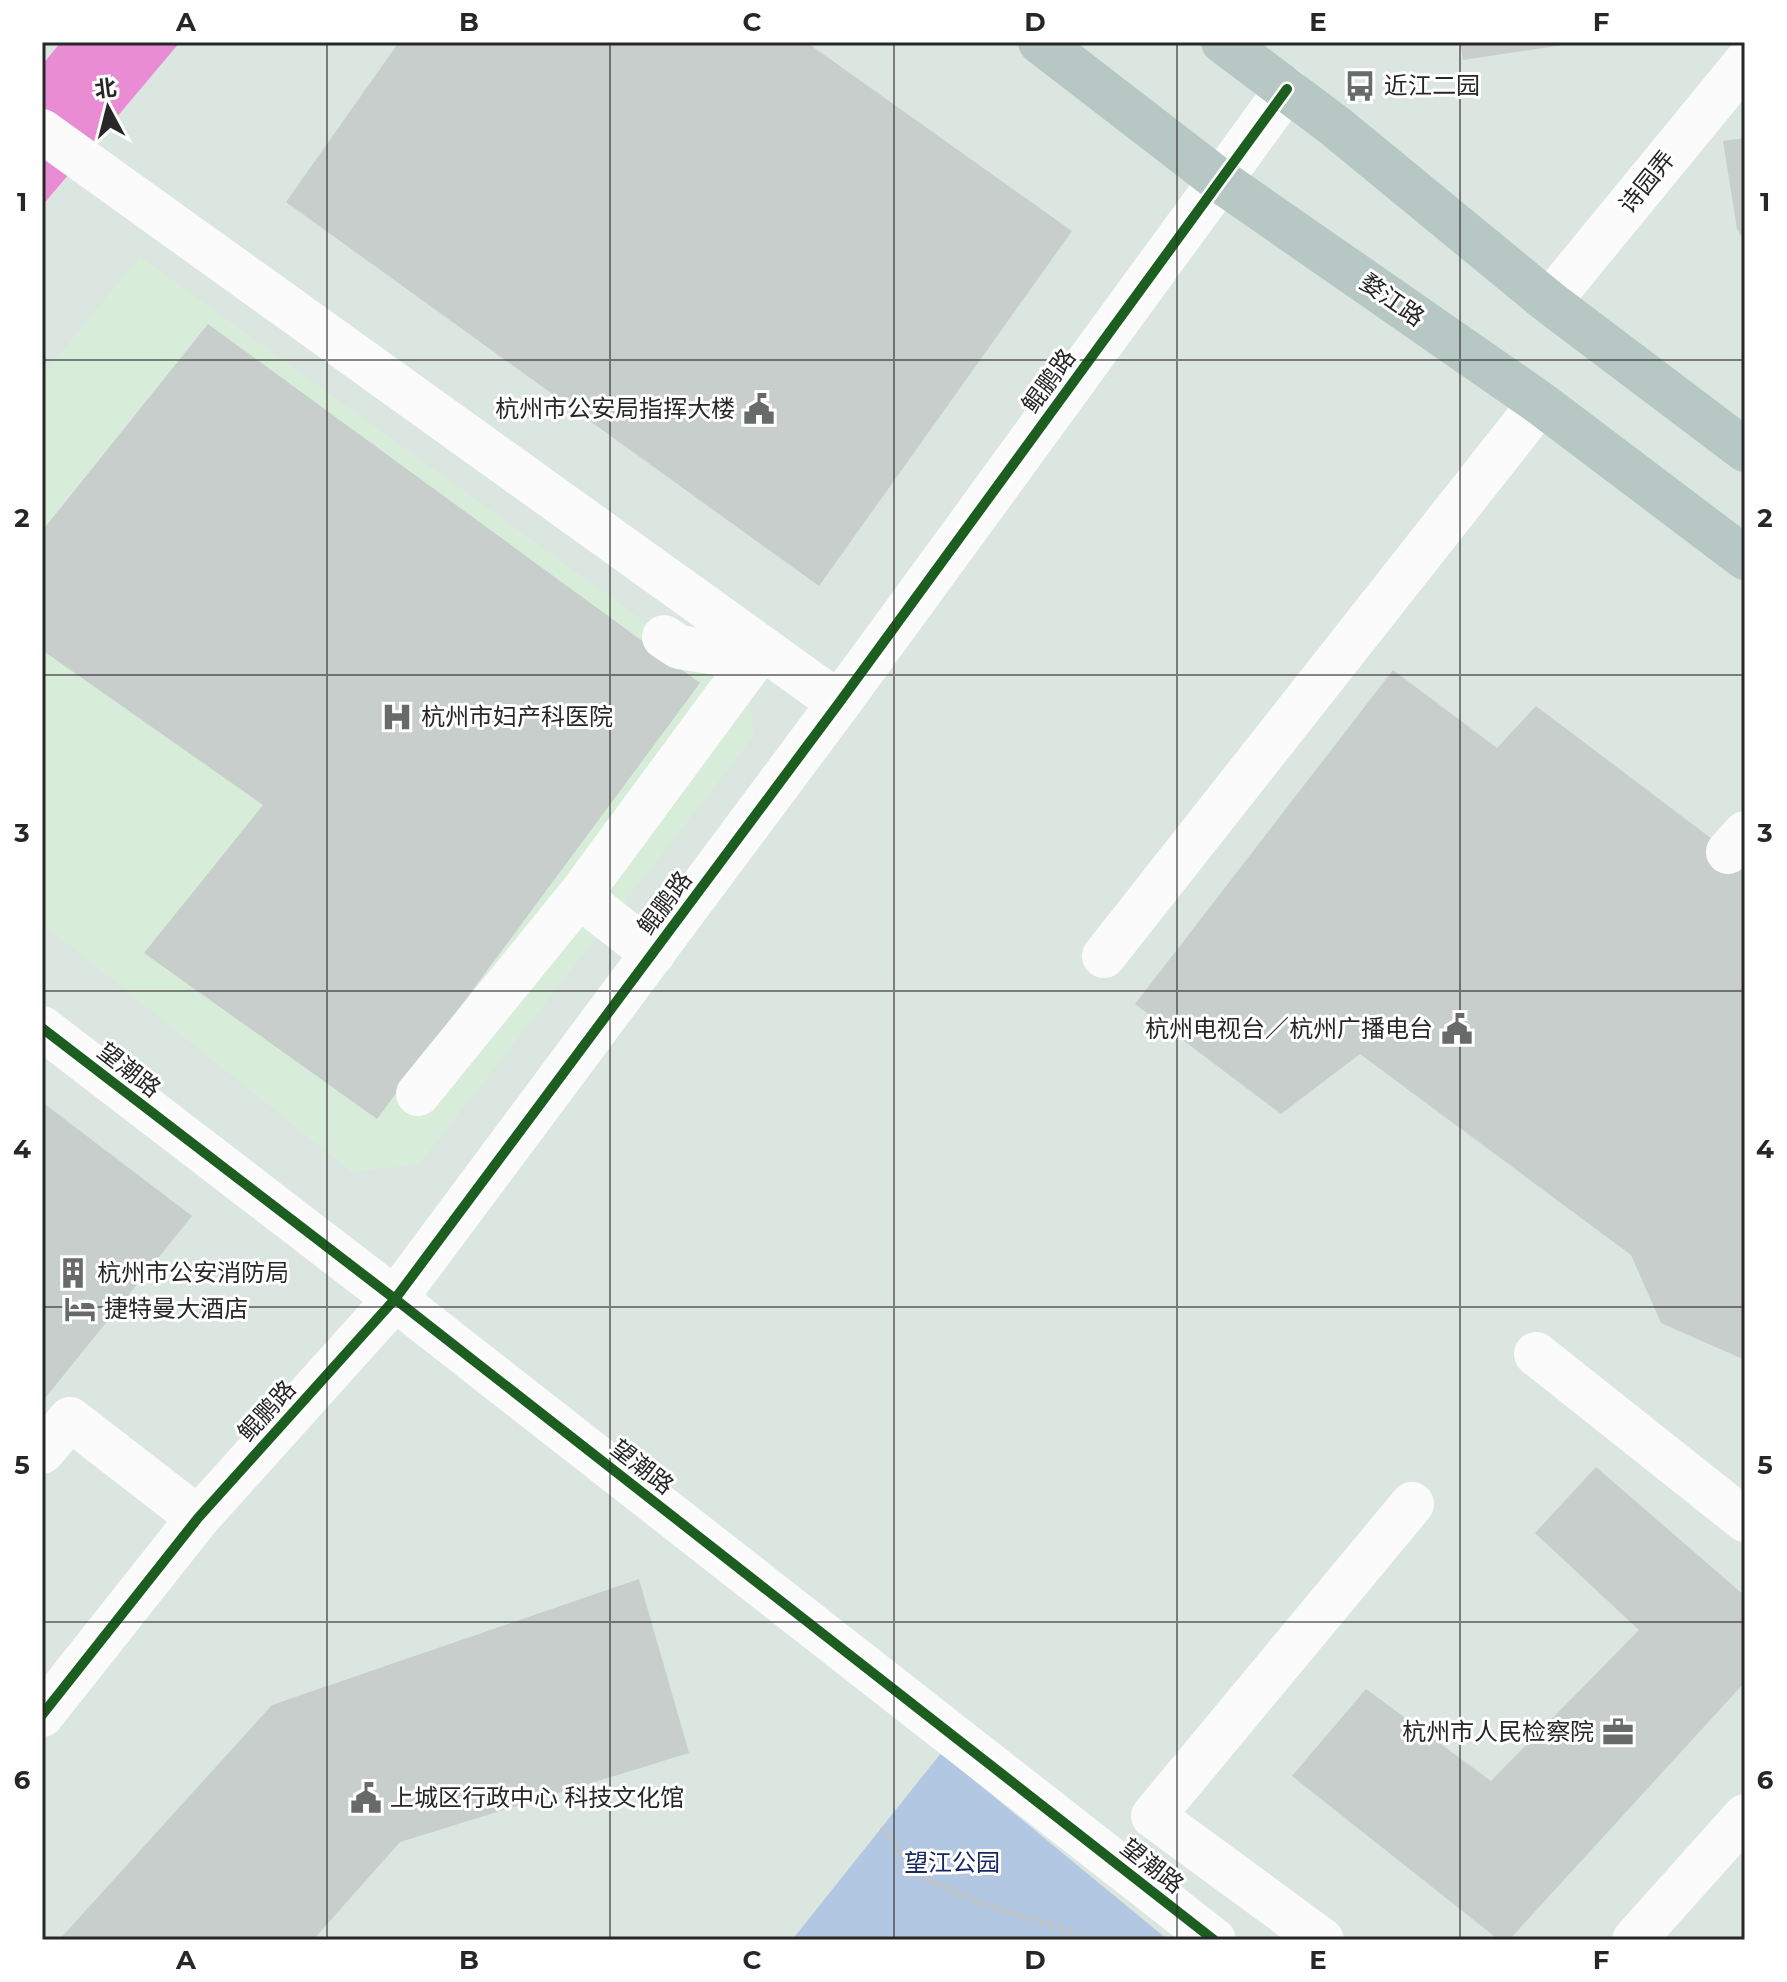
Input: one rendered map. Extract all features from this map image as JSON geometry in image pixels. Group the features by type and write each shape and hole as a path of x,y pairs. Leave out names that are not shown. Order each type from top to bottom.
{"main road":[{"name":"婺江路","path":"1040,42 1219,180 1540,403 1745,558"},
{"path":"1223,42 1287,89 1549,302 1745,450"}],"street":[{"name":"诗园弄","path":"1549,302 1745,63"},
{"name":"鲲鹏路","path":"42,1715 198,1518 395,1299 839,703 1287,89"},
{"path":"42,131 758,654 839,703"},
{"path":"1104,956 1540,403"},
{"path":"664,637 679,647 758,654"},
{"path":"418,1094 579,896 758,654"},
{"path":"579,896 653,954"},
{"name":"望潮路","path":"42,1028 395,1299 1214,1940"},
{"path":"1536,1354 1745,1520"},
{"path":"42,1452 70,1419 198,1518"},
{"path":"1322,1940 1153,1816 1412,1504"},
{"path":"1634,1940 1737,1839"}],"path":[{"path":"882,1827 915,1874 983,1904 1070,1931 1082,1940"}],"shaded area":[{"path":"61,42 180,42 42,206 42,65"},
{"name":"杭州市妇产科医院","path":"140,257 750,698 754,736 419,1164 352,1172 42,923 42,376"}],"green space":[{"name":"望江公园","path":"941,1753 1168,1940 792,1940"}],"building":[{"name":"杭州市公安局指挥大楼","path":"399,42 806,42 1072,231 819,586 286,202"},
{"path":"1460,42 1569,42 1570,44 1463,60"},
{"path":"1745,138 1745,242 1737,229 1723,141"},
{"name":"杭州市妇产科医院","path":"208,324 700,683 377,1119 144,953 263,805 42,650 42,531"},
{"name":"杭州电视台／杭州广播电台","path":"1393,670 1497,748 1536,706 1745,864 1745,1360 1661,1323 1631,1255 1360,1054 1281,1114 1135,1004"},
{"name":"捷特曼大酒店","path":"42,1102 192,1216 42,1402"},
{"name":"杭州市人民检察院","path":"1596,1467 1745,1596 1745,1682 1509,1940 1499,1940 1292,1776 1366,1689 1491,1781 1639,1630 1535,1533"},
{"name":"上城区行政中心 科技文化馆","path":"639,1579 689,1753 400,1842 313,1940 59,1940 272,1705"}],"cycle path":[{"path":"42,1715 198,1518 395,1299 839,703 1287,89"},
{"path":"42,1028 395,1299 1214,1940"}],"place":[{"name":"近江二园","path":"1360,86"},
{"name":"杭州市公安局指挥大楼","path":"759,409"},
{"name":"杭州市妇产科医院","path":"397,717"},
{"name":"杭州电视台／杭州广播电台","path":"1457,1029"},
{"name":"杭州市公安消防局","path":"73,1273"},
{"name":"捷特曼大酒店","path":"80,1309"},
{"name":"杭州市人民检察院","path":"1618,1732"},
{"name":"上城区行政中心 科技文化馆","path":"366,1798"}]}
